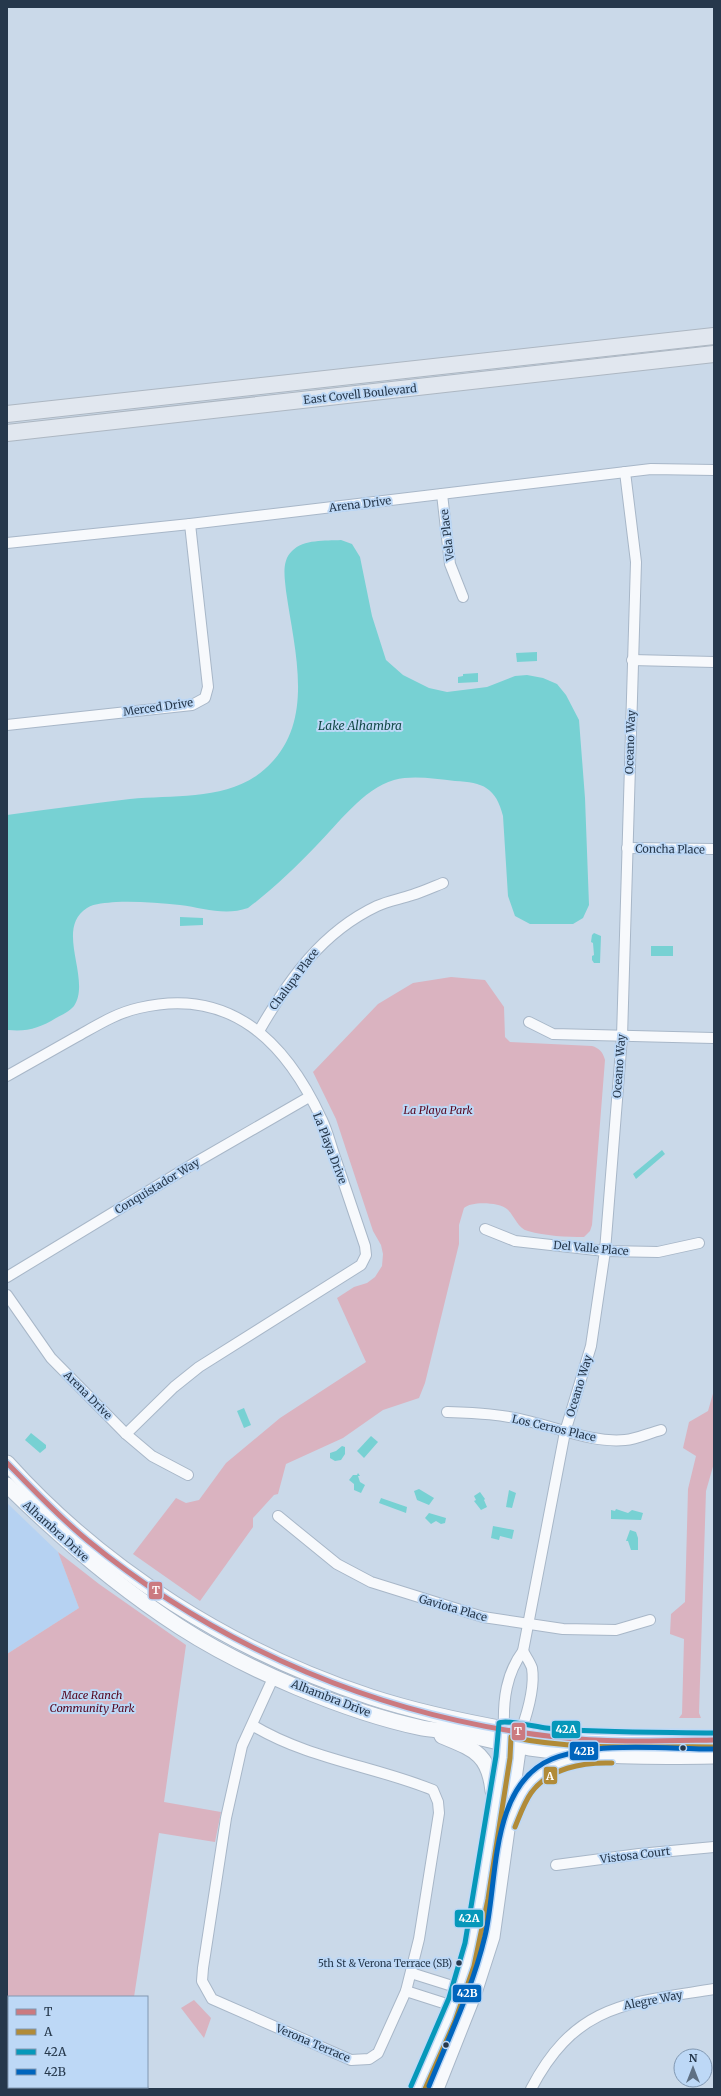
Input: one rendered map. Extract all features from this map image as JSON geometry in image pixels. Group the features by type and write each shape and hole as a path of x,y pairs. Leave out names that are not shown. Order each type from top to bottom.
{"main road":[{"name":"East Covell Boulevard","path":"7,414 714,336"},
{"name":"East Covell Boulevard","path":"7,433 714,354"},
{"name":"Alhambra Drive","path":"7,1463 50,1507 115,1562 185,1610 225,1634 276,1660 372,1697 440,1715 532,1734 587,1739 714,1740"},
{"name":"Alhambra Drive","path":"7,1485 76,1550 134,1596 182,1628 274,1676 358,1710 424,1729 447,1731 511,1744 594,1755 714,1756"},
{"path":"417,2089 439,2044 460,2009 474,1992 492,1937 509,1824 511,1744 504,1728"},
{"path":"424,1729 473,1749 482,1759 491,1778 494,1804"},
{"path":"436,2089 460,2009 460,1988 472,1946 494,1804 511,1744 521,1731"},
{"path":"509,1824 526,1789 539,1774 554,1766 594,1755"}],"street":[{"name":"Arena Drive","path":"7,543 190,524 651,469 714,470"},
{"name":"Oceano Way","path":"504,1728 504,1709 508,1680 515,1662 523,1651 565,1432 591,1346 605,1251 622,1037 636,562 625,472"},
{"name":"Vela Place","path":"442,494 450,564 464,597"},
{"name":"Merced Drive","path":"7,725 192,704 205,698 208,687 190,524"},
{"path":"632,660 714,662"},
{"name":"Concha Place","path":"627,848 714,850"},
{"name":"Chalupa Place","path":"259,1030 307,961 326,939 346,924 378,906 443,883"},
{"name":"La Playa Drive","path":"7,1076 108,1019 138,1008 166,1003 196,1004 227,1012 259,1030 291,1066 322,1120 365,1246 366,1255 361,1265 199,1367 174,1387 126,1434"},
{"path":"528,1022 553,1034 622,1037 712,1038"},
{"name":"Conquistador Way","path":"7,1277 198,1161 309,1097"},
{"name":"Del Valle Place","path":"485,1229 515,1241 605,1251 658,1252 699,1243"},
{"name":"Arena Drive","path":"7,1295 51,1358 126,1434 152,1456 188,1475"},
{"name":"Los Cerros Place","path":"447,1412 489,1414 531,1421 565,1432 611,1440 627,1440 661,1430"},
{"name":"Gaviota Place","path":"278,1516 337,1564 372,1582 483,1617 563,1629 616,1630 650,1620"},
{"path":"521,1731 528,1713 533,1675 531,1666 523,1651"},
{"name":"Verona Terrace","path":"252,1725 264,1732 319,1755 433,1790 438,1802 439,1813 420,1939 411,1974 406,1991 378,2053 369,2059 351,2060 212,1999 202,1981 226,1818 242,1746 274,1676"},
{"name":"Vistosa Court","path":"556,1865 639,1854 714,1847"},
{"path":"411,1974 474,1992"},
{"name":"Alegre Way","path":"531,2089 554,2050 570,2035 598,2016 634,2002 714,1989"},
{"path":"406,1991 460,2009"}],"shaded area":[{"path":"7,1503 58,1552 79,1608 7,1654"}],"green space":[{"name":"La Playa Park","path":"451,977 485,980 504,1007 505,1037 510,1042 592,1046 599,1049 602,1053 605,1060 592,1225 590,1231 584,1237 542,1234 524,1229 519,1225 507,1209 498,1205 479,1203 464,1208 459,1225 459,1244 425,1383 419,1398 383,1410 343,1438 286,1464 278,1494 274,1495 253,1518 253,1527 200,1601 133,1554 176,1498 186,1503 199,1500 226,1463 280,1418 366,1362 337,1298 354,1287 367,1283 375,1277 382,1266 383,1254 381,1245 373,1231 336,1119 313,1072 378,1004 413,983"},
{"path":"714,1390 714,1463 706,1491 699,1713 701,1718 679,1718 682,1714 684,1639 670,1634 671,1614 685,1602 688,1489 696,1456 683,1448 689,1422 708,1411"},
{"name":"Mace Ranch Community Park","path":"58,1552 99,1584 186,1645 164,1802 221,1812 215,1842 159,1833 134,1996 8,1996 8,2088 22,2088 7,2089 7,1654 79,1608"},
{"path":"194,2000 211,2018 204,2038 181,2008"}],"water":[{"name":"Lake Alhambra","path":"341,540 352,544 360,557 372,616 386,660 403,675 429,688 447,692 487,687 515,676 527,675 543,678 557,684 566,695 579,720 585,798 589,905 583,918 573,924 530,924 515,916 508,896 503,816 496,799 487,788 473,783 424,778 394,780 372,791 361,799 292,871 248,908 222,911 148,902 116,902 94,905 87,908 78,917 74,928 73,941 79,982 78,995 74,1006 66,1013 39,1027 27,1030 8,1030 7,815 130,799 211,793 242,784 256,776 276,758 289,737 296,715 298,691 297,666 286,591 284,570 286,560 292,551 302,544 315,541"},
{"path":"537,652 537,661 517,662 516,653"},
{"path":"478,673 478,682 458,683 458,677 463,676 463,674"},
{"path":"180,917 203,918 203,925 180,926"},
{"path":"594,933 601,936 600,963 594,963 592,960 592,956 594,955 593,943 591,942 592,935"},
{"path":"651,946 673,946 673,956 651,956"},
{"path":"662,1150 665,1154 636,1179 633,1174"},
{"path":"244,1408 251,1425 244,1428 237,1411"},
{"path":"31,1433 46,1445 46,1448 40,1453 25,1440"},
{"path":"371,1436 378,1442 364,1458 357,1451"},
{"path":"342,1446 345,1447 345,1454 341,1460 335,1461 330,1458 330,1453 336,1451"},
{"path":"358,1473 360,1476 358,1476 360,1482 365,1485 361,1493 354,1490 354,1484 349,1480 353,1475 357,1475"},
{"path":"419,1489 434,1498 429,1505 417,1500 414,1491"},
{"path":"509,1490 516,1493 512,1508 506,1507"},
{"path":"480,1492 485,1499 484,1500 487,1507 481,1510 474,1501 476,1500 474,1496"},
{"path":"381,1498 407,1507 406,1513 379,1503"},
{"path":"616,1509 628,1513 632,1510 643,1513 641,1520 611,1519 611,1510 615,1511"},
{"path":"429,1513 446,1518 445,1523 441,1524 436,1521 431,1524 425,1518"},
{"path":"493,1526 514,1530 512,1539 500,1536 499,1540 491,1538"},
{"path":"630,1530 636,1532 638,1538 638,1550 631,1550 628,1541 626,1541"}],"transit line":[{"name":"T","path":"7,1463 76,1531 138,1579 192,1614 248,1645 307,1672 367,1695 429,1714 492,1728 576,1739 635,1741 714,1740"},
{"name":"42A","path":"411,2086 449,1998 465,1943 496,1756 499,1723 507,1722 546,1728 588,1731 714,1733"},
{"name":"A","path":"425,2089 455,2021 474,1966 488,1899 510,1758 511,1737 587,1746 714,1747"},
{"name":"42B","path":"429,2086 460,2012 480,1955 489,1914 495,1863 507,1812 517,1790 532,1772 552,1759 570,1753 590,1750 632,1747 714,1749"},
{"name":"A","path":"515,1827 524,1805 531,1793 538,1784 547,1778 557,1772 578,1765 612,1763"}],"place":[{"name":"5th St & Verona Terrace (SB)","path":"459,1963"}]}
